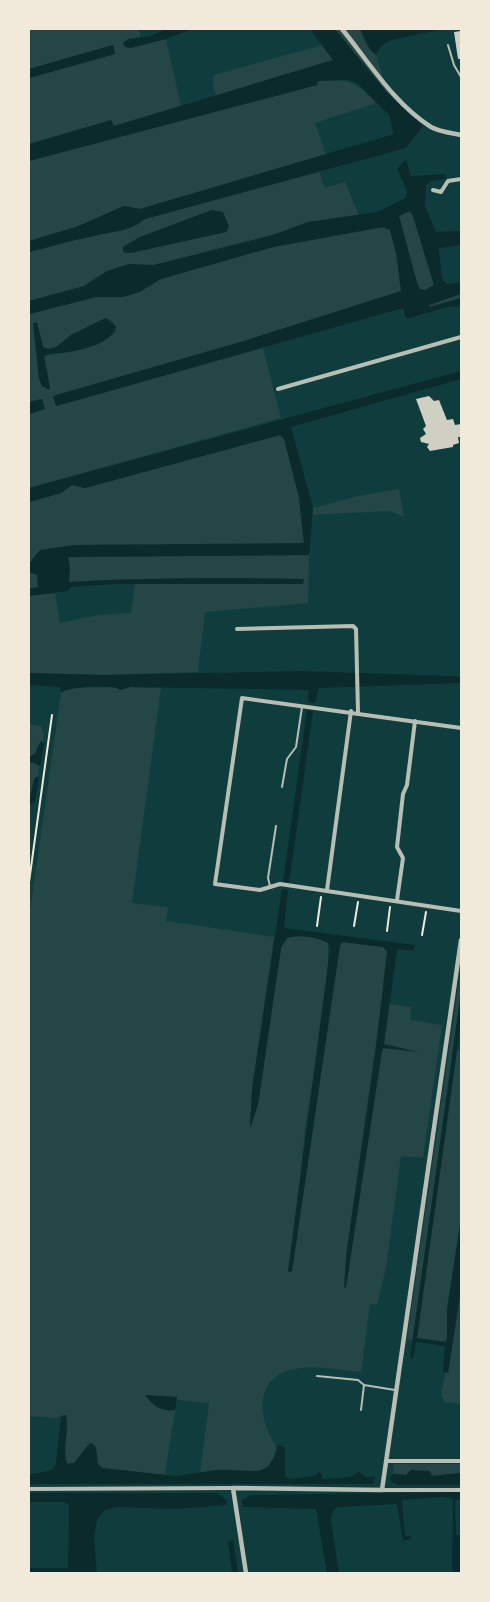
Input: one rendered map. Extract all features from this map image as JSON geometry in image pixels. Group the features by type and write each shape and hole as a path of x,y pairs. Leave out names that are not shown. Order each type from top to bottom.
{"street":[{"path":"342,29 391,90 415,114 432,127 461,135"},
{"path":"433,190 441,192 448,181 461,179"},
{"path":"278,389 461,337"},
{"path":"237,629 353,626 356,629 358,712"},
{"path":"461,728 358,712 242,698 215,884 260,890 280,884 427,904 461,911"},
{"path":"324,889 351,712"},
{"path":"397,900 402,858 397,847 403,794 407,785 415,721"},
{"path":"382,1490 461,940"},
{"path":"387,1461 461,1461"},
{"path":"29,1488 461,1490"},
{"path":"234,1488 246,1573"}],"lane":[{"path":"448,45 454,65 461,77"},
{"path":"282,787 287,758 296,747 303,705"},
{"path":"270,886 268,878 276,826"},
{"path":"317,1376 358,1380 364,1385 397,1390"},
{"path":"361,1410 364,1385"}],"path":[{"path":"29,882 52,715"},
{"path":"317,926 324,889"},
{"path":"354,926 359,895"},
{"path":"387,931 391,900"},
{"path":"422,935 427,904"}],"shaded area":[{"path":"29,29 138,29 141,37 128,39 130,48 166,39 181,106 114,126 111,121 29,144 29,78 115,54 113,45 29,69"},
{"path":"166,29 192,29 166,39 130,48 125,47 123,43 128,39 151,36"},
{"path":"310,29 335,29 388,94 423,126 406,148 145,219 121,230 29,252 29,241 76,227 124,206 140,209 394,134 389,115 358,84 349,80 318,81 317,85 29,161 29,144 111,120 114,126 333,60"},
{"path":"335,29 360,29 365,42 376,55 388,94"},
{"path":"360,29 442,29 392,40 382,45 376,55 368,46"},
{"path":"113,45 115,54 29,78 29,69"},
{"path":"322,45 333,60 216,96 213,84 214,75"},
{"path":"328,79 350,82 365,92 376,103 315,123 326,155 140,209 124,206 76,227 29,241 29,161 317,85 318,81"},
{"path":"406,159 411,176 445,174 446,179 431,181 426,185 425,206 436,232 461,231 461,245 439,248 442,279 447,284 461,282 461,294 429,305 430,307 461,298 461,306 447,307 406,319 403,308 56,406 53,396 244,341 401,291 396,253 390,230 383,227 273,247 161,279 139,292 123,297 96,297 29,314 29,301 84,286 107,271 129,264 154,265 273,235 308,222 377,212 406,198 407,191 397,169","holes":["410,211 434,285 425,290 420,289 417,283 399,216"]},
{"path":"319,172 325,188 345,182 359,216 308,222 273,235 154,265 128,269 64,293 29,301 29,252 127,229 145,219","holes":["212,210 226,232 125,253 123,247 140,237"]},
{"path":"212,210 223,212 229,227 226,232 131,253 123,251 123,247 140,237"},
{"path":"409,211 413,216 434,286 425,290 420,289 417,283 399,216"},
{"path":"383,227 390,230 402,291 244,341 53,396 57,406 263,348 281,418 29,488 29,414 45,409 42,399 29,402 29,314 96,297 123,297 139,292 161,279 273,247","holes":["106,318 112,321 116,327 115,333 68,352 44,356 50,388 42,386 38,362 38,350 41,339 43,347 48,349 56,347 71,335"]},
{"path":"461,294 461,298 430,307 429,305"},
{"path":"106,318 116,327 113,333 103,341 81,350 44,356 50,388 49,390 42,386 39,379 33,323 37,322 43,347 48,349 56,347 71,335"},
{"path":"461,371 461,379 291,427 313,508 309,555 68,557 70,568 69,582 245,578 304,579 303,584 114,584 70,587 68,591 29,596 29,589 38,587 37,575 29,572 29,564 40,550 74,545 304,543 299,497 284,439 280,435 85,488 72,485 61,493 29,502 29,488"},
{"path":"42,399 45,409 29,414 29,402"},
{"path":"280,435 284,439 299,497 304,544 74,545 37,553 29,564 29,502 61,493 72,485 85,488"},
{"path":"399,489 404,517 389,511 312,515 313,508 358,496"},
{"path":"309,555 308,603 205,612 198,672 103,675 29,673 29,596 55,593 60,623 98,615 131,613 135,584 303,584 304,580 119,579 68,582 67,557"},
{"path":"29,572 37,575 38,587 29,589"},
{"path":"302,671 450,676 461,677 461,683 319,688 315,703 308,702 309,690 130,687 121,690 100,686 81,687 61,693 60,687 29,685 29,673 103,675"},
{"path":"118,687 121,690 130,687 161,688 132,903 168,907 166,921 274,937 252,1089 250,1128 258,1105 281,948 287,938 297,936 313,938 328,943 328,966 316,1062 305,1128 292,1271 340,945 343,942 383,947 387,950 388,957 347,1249 344,1287 382,1051 383,1048 411,1051 384,1045 389,1004 411,1007 410,1020 442,1025 423,1158 401,1156 386,1268 377,1305 370,1304 361,1372 328,1368 303,1368 282,1373 272,1380 266,1389 263,1400 263,1412 265,1424 276,1446 269,1465 262,1470 216,1470 200,1474 209,1403 176,1400 177,1398 167,1411 175,1410 165,1475 102,1468 98,1464 93,1443 90,1443 74,1463 67,1463 65,1452 66,1415 56,1418 29,1416 29,918 61,693 65,688"},
{"path":"307,710 313,711 289,883 283,882"},
{"path":"29,724 41,726 44,735 43,742 39,744 35,754 29,757"},
{"path":"41,741 44,744 40,766 29,762 29,757 35,754"},
{"path":"29,762 39,766 38,777 34,779 29,797"},
{"path":"35,777 39,777 35,802 29,804"},
{"path":"282,889 288,890 284,928 415,945 414,951 397,950 384,1044 418,1052 383,1048 382,1051 346,1288 344,1287 347,1249 376,1048 387,951 383,947 343,942 340,945 292,1271 290,1272 288,1271 330,949 328,943 324,941 302,936 287,938 281,948 258,1105 250,1128 252,1089"},
{"path":"461,967 461,992 413,1340 407,1339"},
{"path":"461,992 461,1021 417,1338 445,1342 447,1339 447,1309 461,1219 461,1289 448,1373 443,1372 445,1346 416,1342 413,1359 410,1358"},
{"path":"457,1050 461,1051 461,1219 447,1309 447,1339 445,1342 417,1338"},
{"path":"461,1289 461,1404 445,1402 441,1395 445,1373 448,1372"},
{"path":"145,1395 177,1397 175,1410 166,1410 158,1407"},
{"path":"66,1415 65,1452 67,1464 74,1463 90,1443 96,1447 98,1464 102,1468 175,1476 217,1470 259,1471 268,1467 275,1456 278,1445 285,1447 285,1476 289,1479 315,1476 320,1471 323,1479 350,1477 359,1472 366,1477 375,1477 373,1484 29,1484 29,1475 52,1470 56,1464 61,1416"},
{"path":"394,1464 461,1464 461,1473 432,1476 411,1470 406,1475 393,1474"},
{"path":"411,1470 430,1471 432,1476 461,1473 461,1485 398,1485 391,1482 390,1478 393,1474 406,1475"},
{"path":"461,1492 461,1499 455,1500 456,1535 461,1535 461,1573 453,1573 452,1566 453,1499 443,1497 402,1500 405,1536 411,1536 411,1539 403,1541 397,1504 337,1507 332,1513 331,1521 339,1573 327,1573 316,1509 244,1507 242,1505 242,1500 252,1495"},
{"path":"29,1493 216,1493 227,1500 227,1505 178,1509 116,1507 105,1510 98,1518 94,1537 97,1573 29,1573 29,1568 68,1568 69,1505 65,1502 29,1502"},
{"path":"233,1540 238,1573 232,1573 228,1542"}],"building":[{"path":"461,31 461,59 458,59 454,32"},
{"path":"429,396 434,401 439,400 447,420 453,419 455,425 461,424 461,437 458,437 459,443 453,445 453,447 430,451 427,447 429,444 421,442 420,438 426,434 423,429 426,426 416,399"}]}
